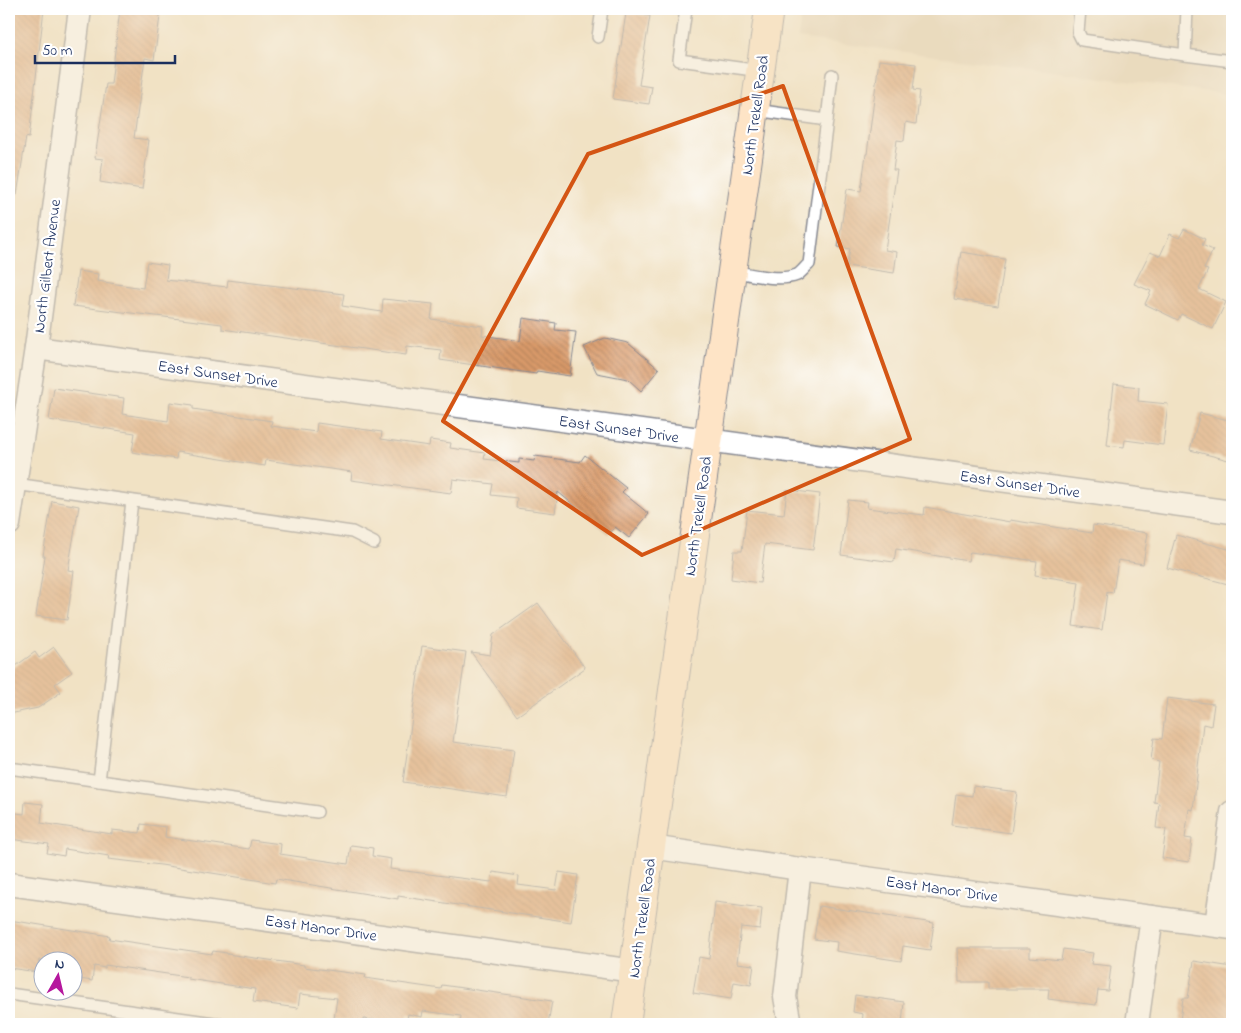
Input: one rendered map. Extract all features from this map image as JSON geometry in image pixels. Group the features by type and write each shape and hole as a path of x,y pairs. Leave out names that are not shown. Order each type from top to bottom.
{"main road":[{"name":"North Trekell Road","path":"626,1024 769,9"}],"street":[{"name":"North Gilbert Avenue","path":"9,524 36,348 80,9"},
{"name":"East Sunset Drive","path":"36,348 1232,512"},
{"path":"1224,927 1232,812"},
{"name":"East Manor Drive","path":"651,847 1224,927"},
{"path":"790,1024 785,997 800,869"},
{"name":"East Manor Drive","path":"9,884 634,971"},
{"path":"1137,1024 1152,917"}],"lane":[{"path":"598,37 602,9"},
{"path":"686,9 679,60 761,71"},
{"path":"1080,9 1078,32 1082,40 1232,61"},
{"path":"1186,54 1187,9"},
{"path":"732,271 766,277 786,277 797,274 809,264 832,75"},
{"path":"755,110 827,120"},
{"path":"15,484 352,532 374,543"},
{"path":"99,781 132,501"},
{"path":"9,768 317,812"},
{"path":"9,994 221,1024"}],"highlighted area":[{"path":"783,86 910,439 642,555 443,421 588,154"}],"shaded area":[{"path":"802,9 1232,9 1232,95 798,38"}],"building":[{"path":"11,9 44,9 29,138 26,137 17,195 9,194 9,25"},
{"path":"120,9 161,9 154,60 145,58 134,138 149,140 142,189 100,182 103,159 95,158 106,84 111,84"},
{"path":"626,13 650,16 639,85 652,87 649,104 613,99"},
{"path":"879,60 916,64 913,90 920,91 916,124 906,122 904,141 897,140 893,170 897,170 885,250 897,252 894,273 847,266 850,249 838,247 847,189 861,191"},
{"path":"1184,229 1205,239 1202,245 1213,250 1204,269 1208,270 1199,289 1226,302 1213,329 1181,314 1178,320 1145,304 1151,291 1134,284 1150,252 1160,256 1170,234 1179,238"},
{"path":"961,252 1005,259 998,306 954,299"},
{"path":"147,262 168,265 166,280 227,287 228,280 344,294 342,306 382,312 383,299 433,304 431,319 483,326 482,335 520,341 523,318 556,323 555,330 576,332 570,376 537,371 536,374 440,360 441,350 407,346 406,355 222,329 222,324 73,306 78,271 98,274 97,281 143,288"},
{"path":"605,338 628,343 659,369 641,391 628,379 597,373 584,347"},
{"path":"1114,384 1139,387 1138,401 1168,404 1163,445 1125,440 1124,447 1107,445"},
{"path":"54,388 124,398 122,414 168,421 170,402 193,405 193,409 272,421 271,426 316,432 317,423 382,432 381,439 429,446 430,440 451,443 450,448 485,453 484,459 519,463 519,459 534,461 535,456 580,462 585,455 626,488 622,492 649,514 629,538 615,527 609,534 558,492 555,513 516,508 517,498 491,495 493,484 453,479 451,493 351,480 352,472 266,460 265,466 177,452 176,459 132,452 135,433 49,420"},
{"path":"1200,413 1232,421 1232,461 1190,450"},
{"path":"787,490 820,494 813,550 765,544 760,583 731,579 734,551 742,551 747,510 784,514"},
{"path":"848,500 868,502 867,508 924,515 925,507 1010,522 1010,520 1092,533 1093,525 1148,533 1143,564 1118,560 1113,593 1107,592 1102,630 1073,626 1079,582 1035,575 1037,561 970,552 968,561 896,549 894,562 841,555"},
{"path":"52,501 79,506 68,570 74,571 67,620 36,616"},
{"path":"1176,535 1232,550 1232,568 1228,584 1167,568"},
{"path":"538,603 585,668 517,716 471,652 490,655 493,635"},
{"path":"422,646 466,652 453,742 514,750 507,797 403,782"},
{"path":"54,647 72,672 55,684 61,692 38,708 9,714 9,671 35,652 39,658"},
{"path":"1167,698 1214,704 1211,726 1203,724 1193,810 1189,809 1185,838 1192,839 1189,862 1162,858 1166,829 1156,828 1159,803 1154,802 1159,762 1151,760 1154,738 1162,739"},
{"path":"973,786 1017,792 1011,833 952,825 956,794 972,796"},
{"path":"25,802 43,804 41,823 112,834 112,830 140,833 141,824 166,827 165,837 249,849 251,840 281,844 280,854 348,864 351,845 373,848 372,856 391,859 390,869 491,882 493,872 519,876 518,885 556,890 559,872 578,875 571,922 398,896 398,899 276,879 275,883 161,865 108,859 109,856 65,849 64,856 47,853 49,844 9,839 9,812 24,814"},
{"path":"715,902 762,908 760,929 741,927 737,963 754,965 751,985 734,982 731,999 693,993 699,957 709,959"},
{"path":"819,906 934,923 930,950 903,946 901,961 836,951 837,942 814,939"},
{"path":"9,920 110,936 109,939 212,954 213,951 304,965 304,967 366,975 365,978 441,989 442,985 552,1001 548,1024 460,1024 461,1016 423,1011 422,1017 408,1014 406,1024 363,1019 363,1023 334,1019 337,998 300,994 298,1008 253,1002 255,989 105,965 105,968 94,966 92,981 82,979 82,950 32,950 32,971 9,968"},
{"path":"958,948 1030,948 1030,957 1061,960 1063,949 1093,953 1091,964 1111,966 1108,991 1098,990 1096,1005 1048,999 1049,989 988,989 988,982 959,982"},
{"path":"1194,961 1232,967 1232,1024 1201,1024 1180,1021 1183,998 1188,998"},
{"path":"855,995 904,1002 902,1024 862,1024 863,1014 853,1012"}]}
